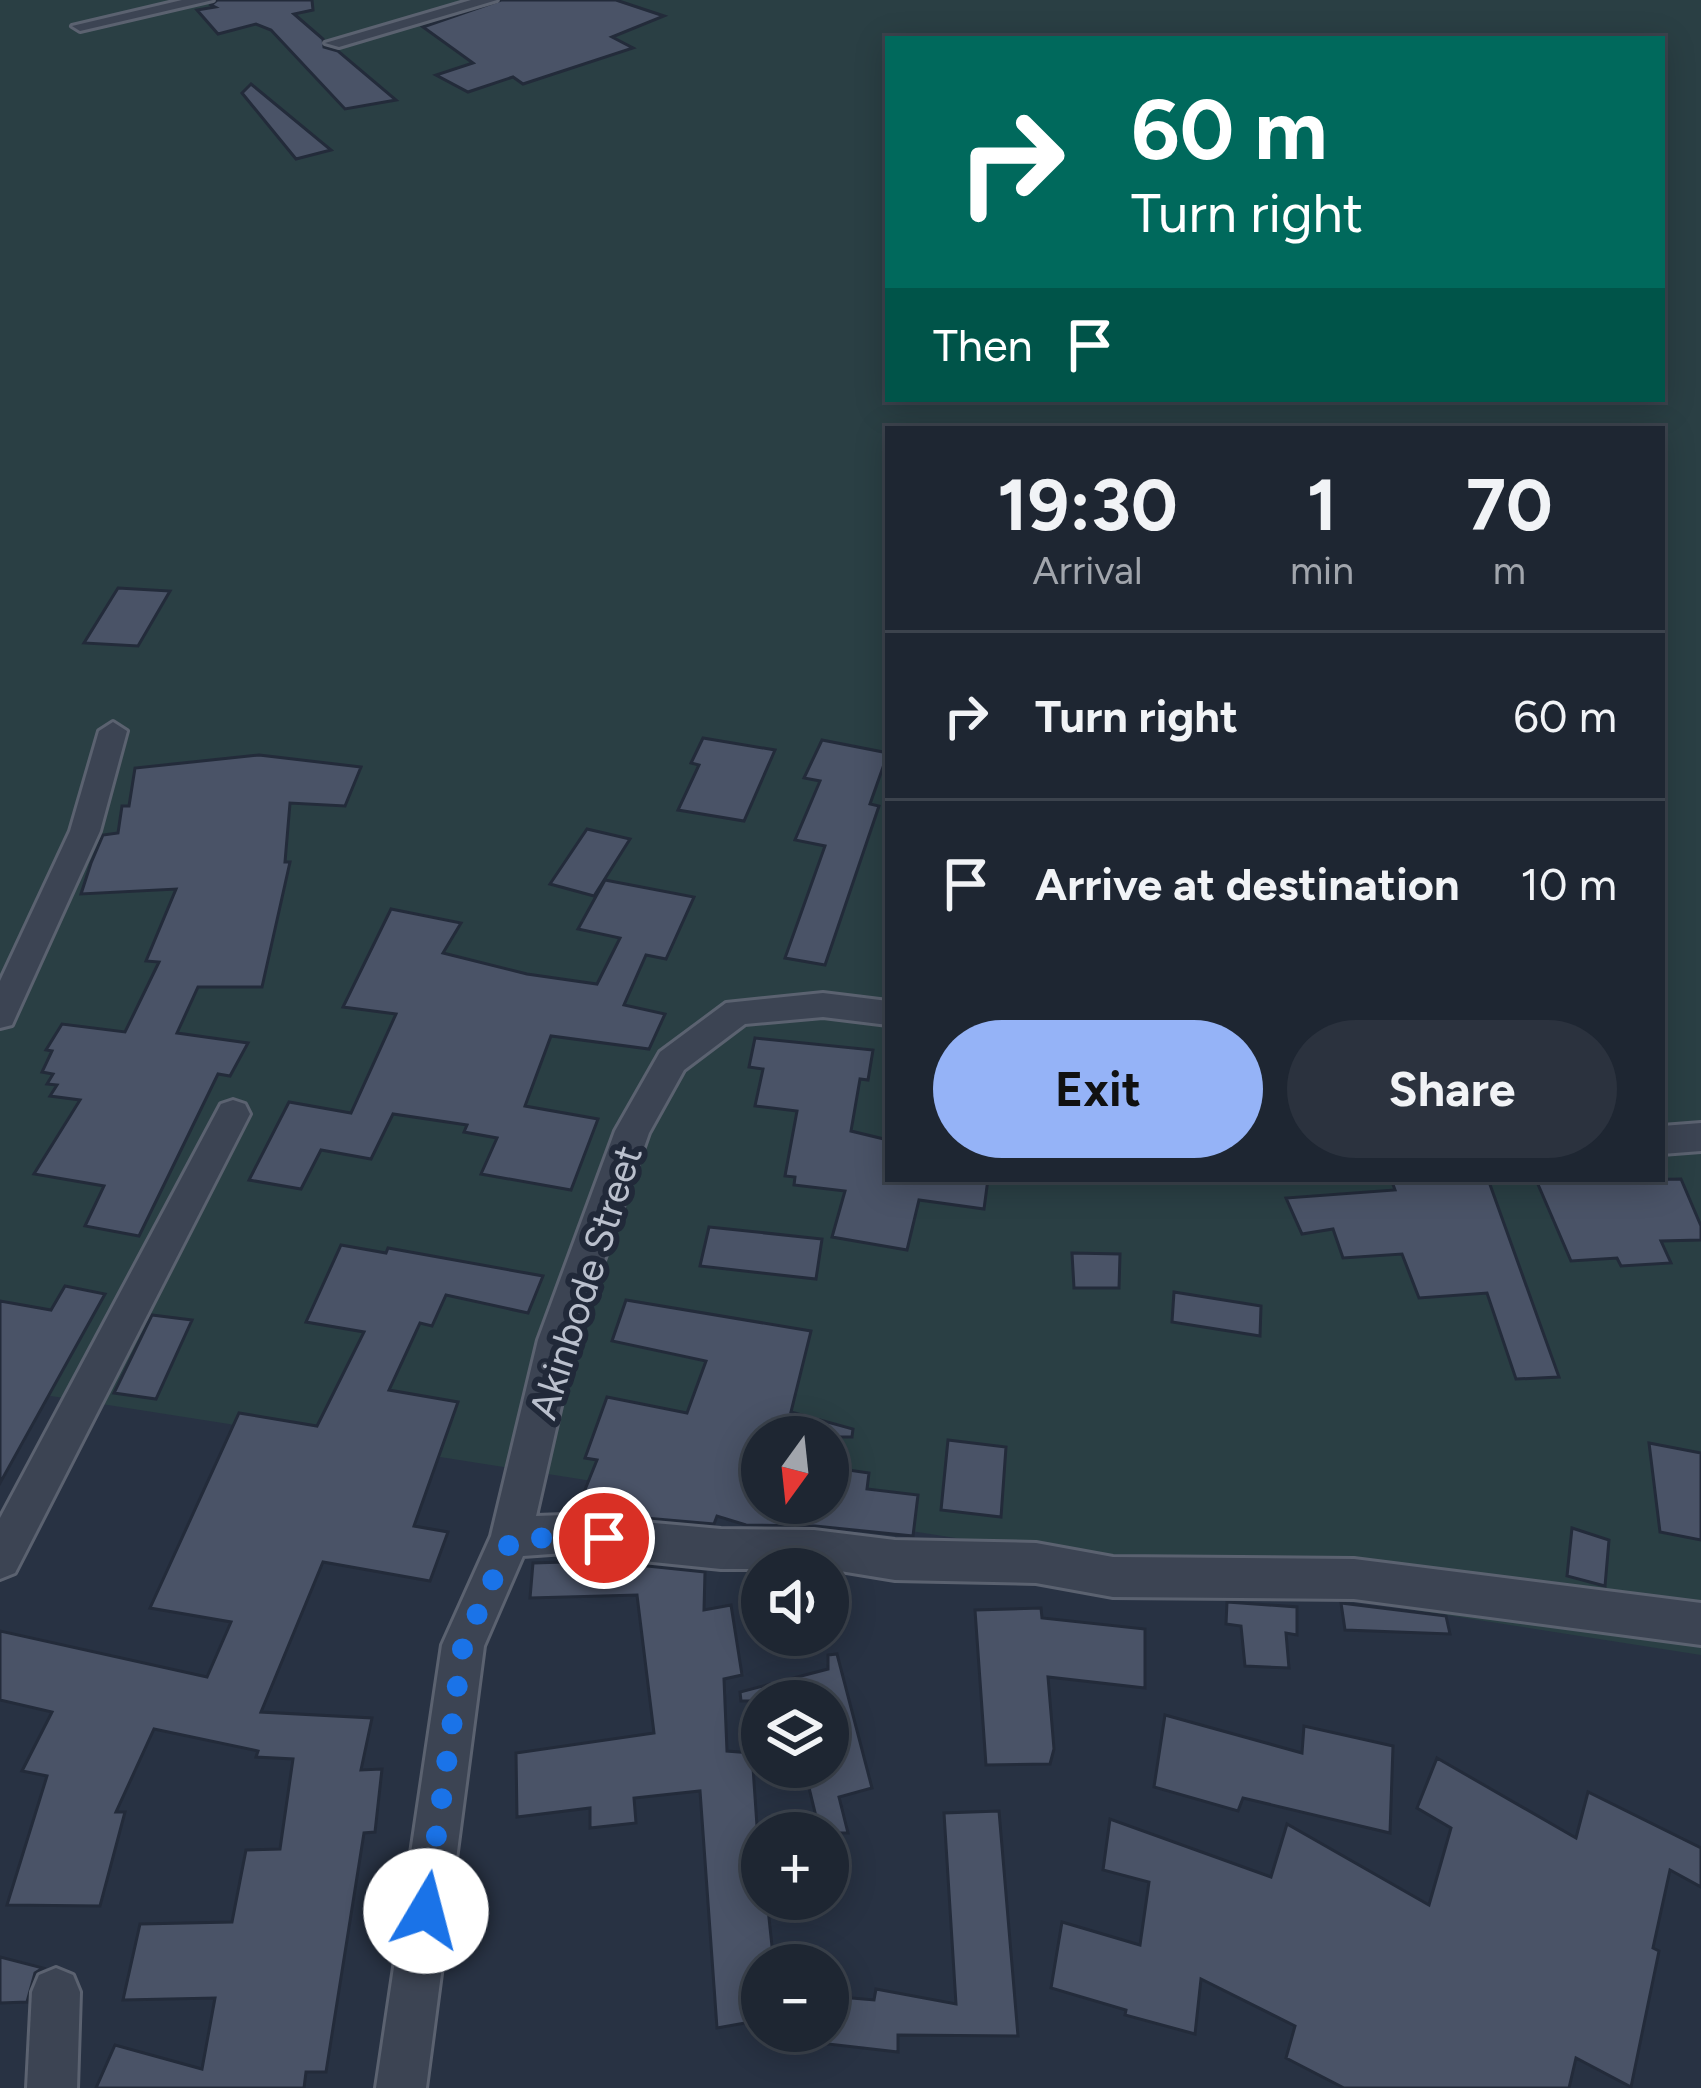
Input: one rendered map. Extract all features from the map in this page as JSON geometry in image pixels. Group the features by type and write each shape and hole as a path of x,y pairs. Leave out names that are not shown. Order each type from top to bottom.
{"street":[{"path":"80,26 205,0"},
{"path":"333,43 489,0"},
{"path":"0,1016 86,831 113,731"},
{"name":"Akinbode Street","path":"401,2088 463,1645 512,1538 557,1340 632,1131 672,1061 737,1012 823,1005 885,1013"},
{"path":"0,1559 233,1114"},
{"path":"1665,1140 1701,1137"},
{"path":"512,1538 565,1534 721,1549 814,1550 895,1560 1036,1563 1112,1577 1354,1579 1701,1624"},
{"path":"52,2088 56,1992"}],"green space":[{"path":"0,0 1701,0 1701,1655 849,1521 849,1416 741,1416 741,1504 0,1388"}],"building":[{"path":"217,0 312,0 313,10 294,14 323,39 324,47 338,51 396,100 345,109 271,30 256,24 218,34 197,10 215,7 211,5"},
{"path":"501,0 616,0 664,16 612,37 633,48 523,84 513,77 468,92 436,75 473,63 423,27"},
{"path":"251,84 331,150 296,159 242,93"},
{"path":"118,588 170,591 138,646 84,643"},
{"path":"703,738 775,750 744,821 678,810 699,765 691,763"},
{"path":"822,740 885,752 870,804 879,806 825,965 785,958 825,846 795,840 820,781 804,778"},
{"path":"259,755 361,767 345,806 290,803 285,862 290,862 262,987 198,987 177,1033 248,1043 230,1076 218,1074 139,1236 85,1226 104,1186 34,1174 80,1100 50,1096 57,1085 47,1084 53,1074 42,1072 52,1051 46,1050 62,1024 125,1032 159,962 146,961 176,889 81,894 91,863 103,835 118,833 122,806 129,806 135,768"},
{"path":"587,829 630,839 594,896 550,884"},
{"path":"605,880 694,897 666,959 646,955 624,1005 665,1014 649,1049 551,1036 525,1106 598,1119 571,1190 481,1174 497,1138 464,1132 467,1125 393,1114 371,1159 321,1150 301,1189 249,1180 289,1102 351,1113 396,1014 343,1007 391,909 461,923 443,953 527,974 597,984 620,938 578,929"},
{"path":"755,1038 873,1050 868,1080 860,1079 851,1131 885,1139 885,1182 988,1182 984,1209 919,1200 907,1250 832,1237 845,1191 794,1185 795,1177 785,1176 797,1111 755,1106 763,1069 749,1067"},
{"path":"1681,1179 1701,1226 1701,1240 1661,1241 1671,1263 1621,1266 1617,1258 1571,1261 1537,1182 1665,1182"},
{"path":"1392,1182 1489,1182 1559,1377 1516,1379 1487,1293 1419,1298 1402,1254 1343,1258 1333,1229 1302,1234 1286,1198 1395,1190"},
{"path":"709,1227 822,1239 816,1279 700,1266"},
{"path":"341,1245 386,1253 388,1248 543,1276 528,1313 446,1295 432,1326 420,1323 389,1390 458,1402 414,1526 448,1532 430,1581 323,1562 261,1712 372,1718 361,1770 382,1769 375,1832 364,1833 326,2072 306,2072 304,2088 96,2088 115,2045 202,2069 215,1998 123,2000 140,1924 232,1922 246,1850 280,1849 293,1759 256,1757 258,1751 154,1729 116,1812 125,1812 100,1906 7,1905 47,1776 22,1771 52,1712 0,1700 0,1631 207,1677 231,1622 150,1608 239,1413 317,1426 364,1332 306,1322"},
{"path":"1072,1253 1120,1254 1119,1288 1074,1288"},
{"path":"65,1286 105,1294 0,1483 0,1301 51,1310"},
{"path":"1174,1292 1261,1306 1260,1336 1172,1322"},
{"path":"626,1300 811,1331 791,1412 806,1416 741,1416 741,1523 717,1516 714,1524 576,1512 597,1460 585,1458 607,1397 687,1413 706,1361 612,1341"},
{"path":"152,1315 192,1320 156,1399 114,1393"},
{"path":"948,1440 1006,1447 1001,1517 941,1510"},
{"path":"1649,1443 1701,1453 1701,1540 1660,1532"},
{"path":"849,1470 869,1473 867,1489 918,1495 913,1536 746,1525 849,1524"},
{"path":"1572,1528 1609,1540 1605,1586 1567,1576"},
{"path":"599,1561 705,1572 704,1610 731,1605 742,1675 724,1679 727,1751 741,1752 741,1788 754,1788 756,1812 741,1812 741,1920 769,1920 772,1944 741,1944 741,2024 717,2028 700,1791 634,1798 636,1823 590,1828 590,1808 517,1817 516,1753 654,1733 637,1595 530,1598 533,1563"},
{"path":"1227,1602 1297,1607 1297,1635 1286,1633 1289,1668 1245,1666 1241,1626 1226,1624"},
{"path":"1341,1603 1446,1616 1450,1634 1345,1630"},
{"path":"1041,1608 1042,1618 1145,1629 1145,1688 1048,1677 1054,1749 1050,1764 986,1765 975,1610"},
{"path":"828,1656 838,1656 844,1680 786,1680 828,1669"},
{"path":"849,1700 872,1788 839,1797 843,1812 815,1812 809,1788 849,1788"},
{"path":"1165,1715 1302,1753 1304,1726 1393,1746 1390,1833 1243,1798 1238,1811 1154,1787"},
{"path":"1437,1758 1576,1838 1588,1792 1701,1848 1701,1887 1670,1870 1631,2087 1576,2058 1569,2088 1344,2088 1286,2058 1295,2026 1201,1979 1195,2034 1051,1988 1062,1922 1140,1945 1149,1882 1103,1870 1110,1819 1271,1877 1287,1824 1429,1905 1451,1828 1417,1808"},
{"path":"999,1811 1018,2036 898,2035 898,2052 849,2046 849,1998 874,2000 876,1989 956,2004 944,1813"},
{"path":"0,1957 43,1968 35,1973 27,2002 0,2003"}],"route":[{"path":"426,1911 463,1645 512,1538 565,1534 604,1538"}]}
